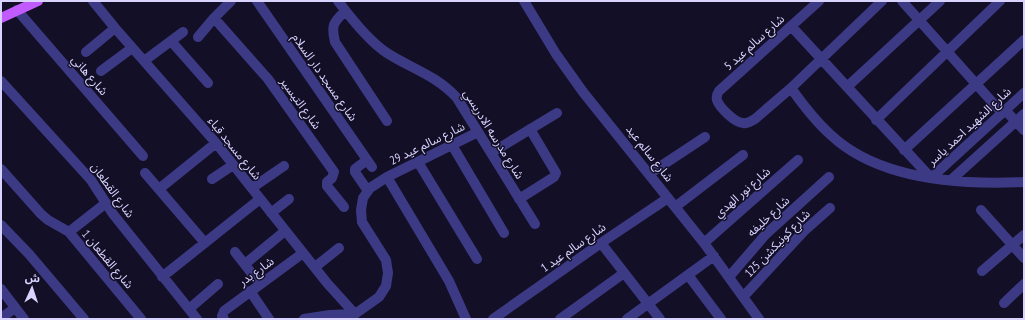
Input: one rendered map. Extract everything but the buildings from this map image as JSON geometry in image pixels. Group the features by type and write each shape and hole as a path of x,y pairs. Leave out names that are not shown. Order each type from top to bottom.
{"main road":[{"path":"1,18 38,1"}],"street":[{"name":"شارع مسجد قباء","path":"93,1 216,144 314,267 341,300 355,314"},
{"path":"198,37 231,1"},
{"name":"شارع مسجد دار السلام","path":"257,1 369,163 357,167 355,172 368,191"},
{"name":"شارع مدرسه الادريسي","path":"338,1 345,11 378,46 437,80 448,88 457,98 535,224"},
{"name":"شارع سالم عيد","path":"524,1 556,54 583,92 704,243 728,277 744,296 759,319"},
{"name":"شارع سالم عيد 5","path":"791,88 749,122 742,123 736,121 720,106 717,101 719,90 819,1"},
{"path":"882,1 791,88 809,114 833,138 861,156 891,169 931,178 951,180 1024,182"},
{"path":"902,1 976,84 1024,130"},
{"path":"848,87 940,1"},
{"path":"876,120 1000,1"},
{"name":"شارع هاني","path":"17,10 143,156"},
{"path":"345,11 332,25 335,42 388,121"},
{"name":"شارع التيسير","path":"214,18 268,80 334,172 332,178 327,182 328,186 344,207"},
{"path":"791,26 931,178"},
{"path":"86,52 115,28"},
{"path":"144,62 184,32"},
{"path":"904,150 1024,40"},
{"path":"171,41 208,83"},
{"path":"101,71 132,48"},
{"name":"شارع القطعان","path":"1,82 81,168 113,214 197,319"},
{"name":"شارع الشهيد احمد ياسر","path":"931,178 1024,93"},
{"path":"491,153 557,113"},
{"path":"951,180 1024,114"},
{"path":"520,200 554,177 556,173 530,129"},
{"name":"شارع سالم عيد 29","path":"368,191 387,177 478,132"},
{"path":"649,174 705,137"},
{"path":"159,189 216,144"},
{"path":"452,145 504,234"},
{"path":"675,207 744,155"},
{"name":"شارع نور الهدي","path":"704,243 798,160"},
{"path":"418,162 477,259"},
{"path":"212,179 233,165"},
{"path":"252,188 284,166"},
{"name":"شارع القطعان 1","path":"1,169 42,214 69,232 141,319"},
{"path":"145,173 205,243"},
{"path":"387,177 449,281 466,319"},
{"name":"شارع خليفه","path":"728,277 766,234 829,177"},
{"path":"304,319 330,315 355,314 379,297 386,286 388,273 386,260 362,222 361,210 363,198 368,191"},
{"name":"شارع سالم عيد 1","path":"493,319 668,198"},
{"path":"162,277 260,199"},
{"path":"271,213 289,199"},
{"path":"69,232 106,203"},
{"name":"شارع كونيكشن 125","path":"744,296 804,231 830,208"},
{"path":"981,210 1024,258"},
{"path":"1,225 29,254 84,319"},
{"path":"245,264 286,231"},
{"path":"982,271 1024,235"},
{"path":"601,243 660,319"},
{"path":"314,267 339,248"},
{"path":"235,252 260,284"},
{"name":"شارع بدر","path":"224,315 250,291 303,253"},
{"path":"627,319 714,256"},
{"path":"560,319 624,273"},
{"path":"688,275 721,319"},
{"path":"189,310 218,284"},
{"path":"1004,303 1024,284"},
{"path":"1,289 24,319"},
{"path":"250,291 269,319"},
{"path":"1,318 15,308"}]}
